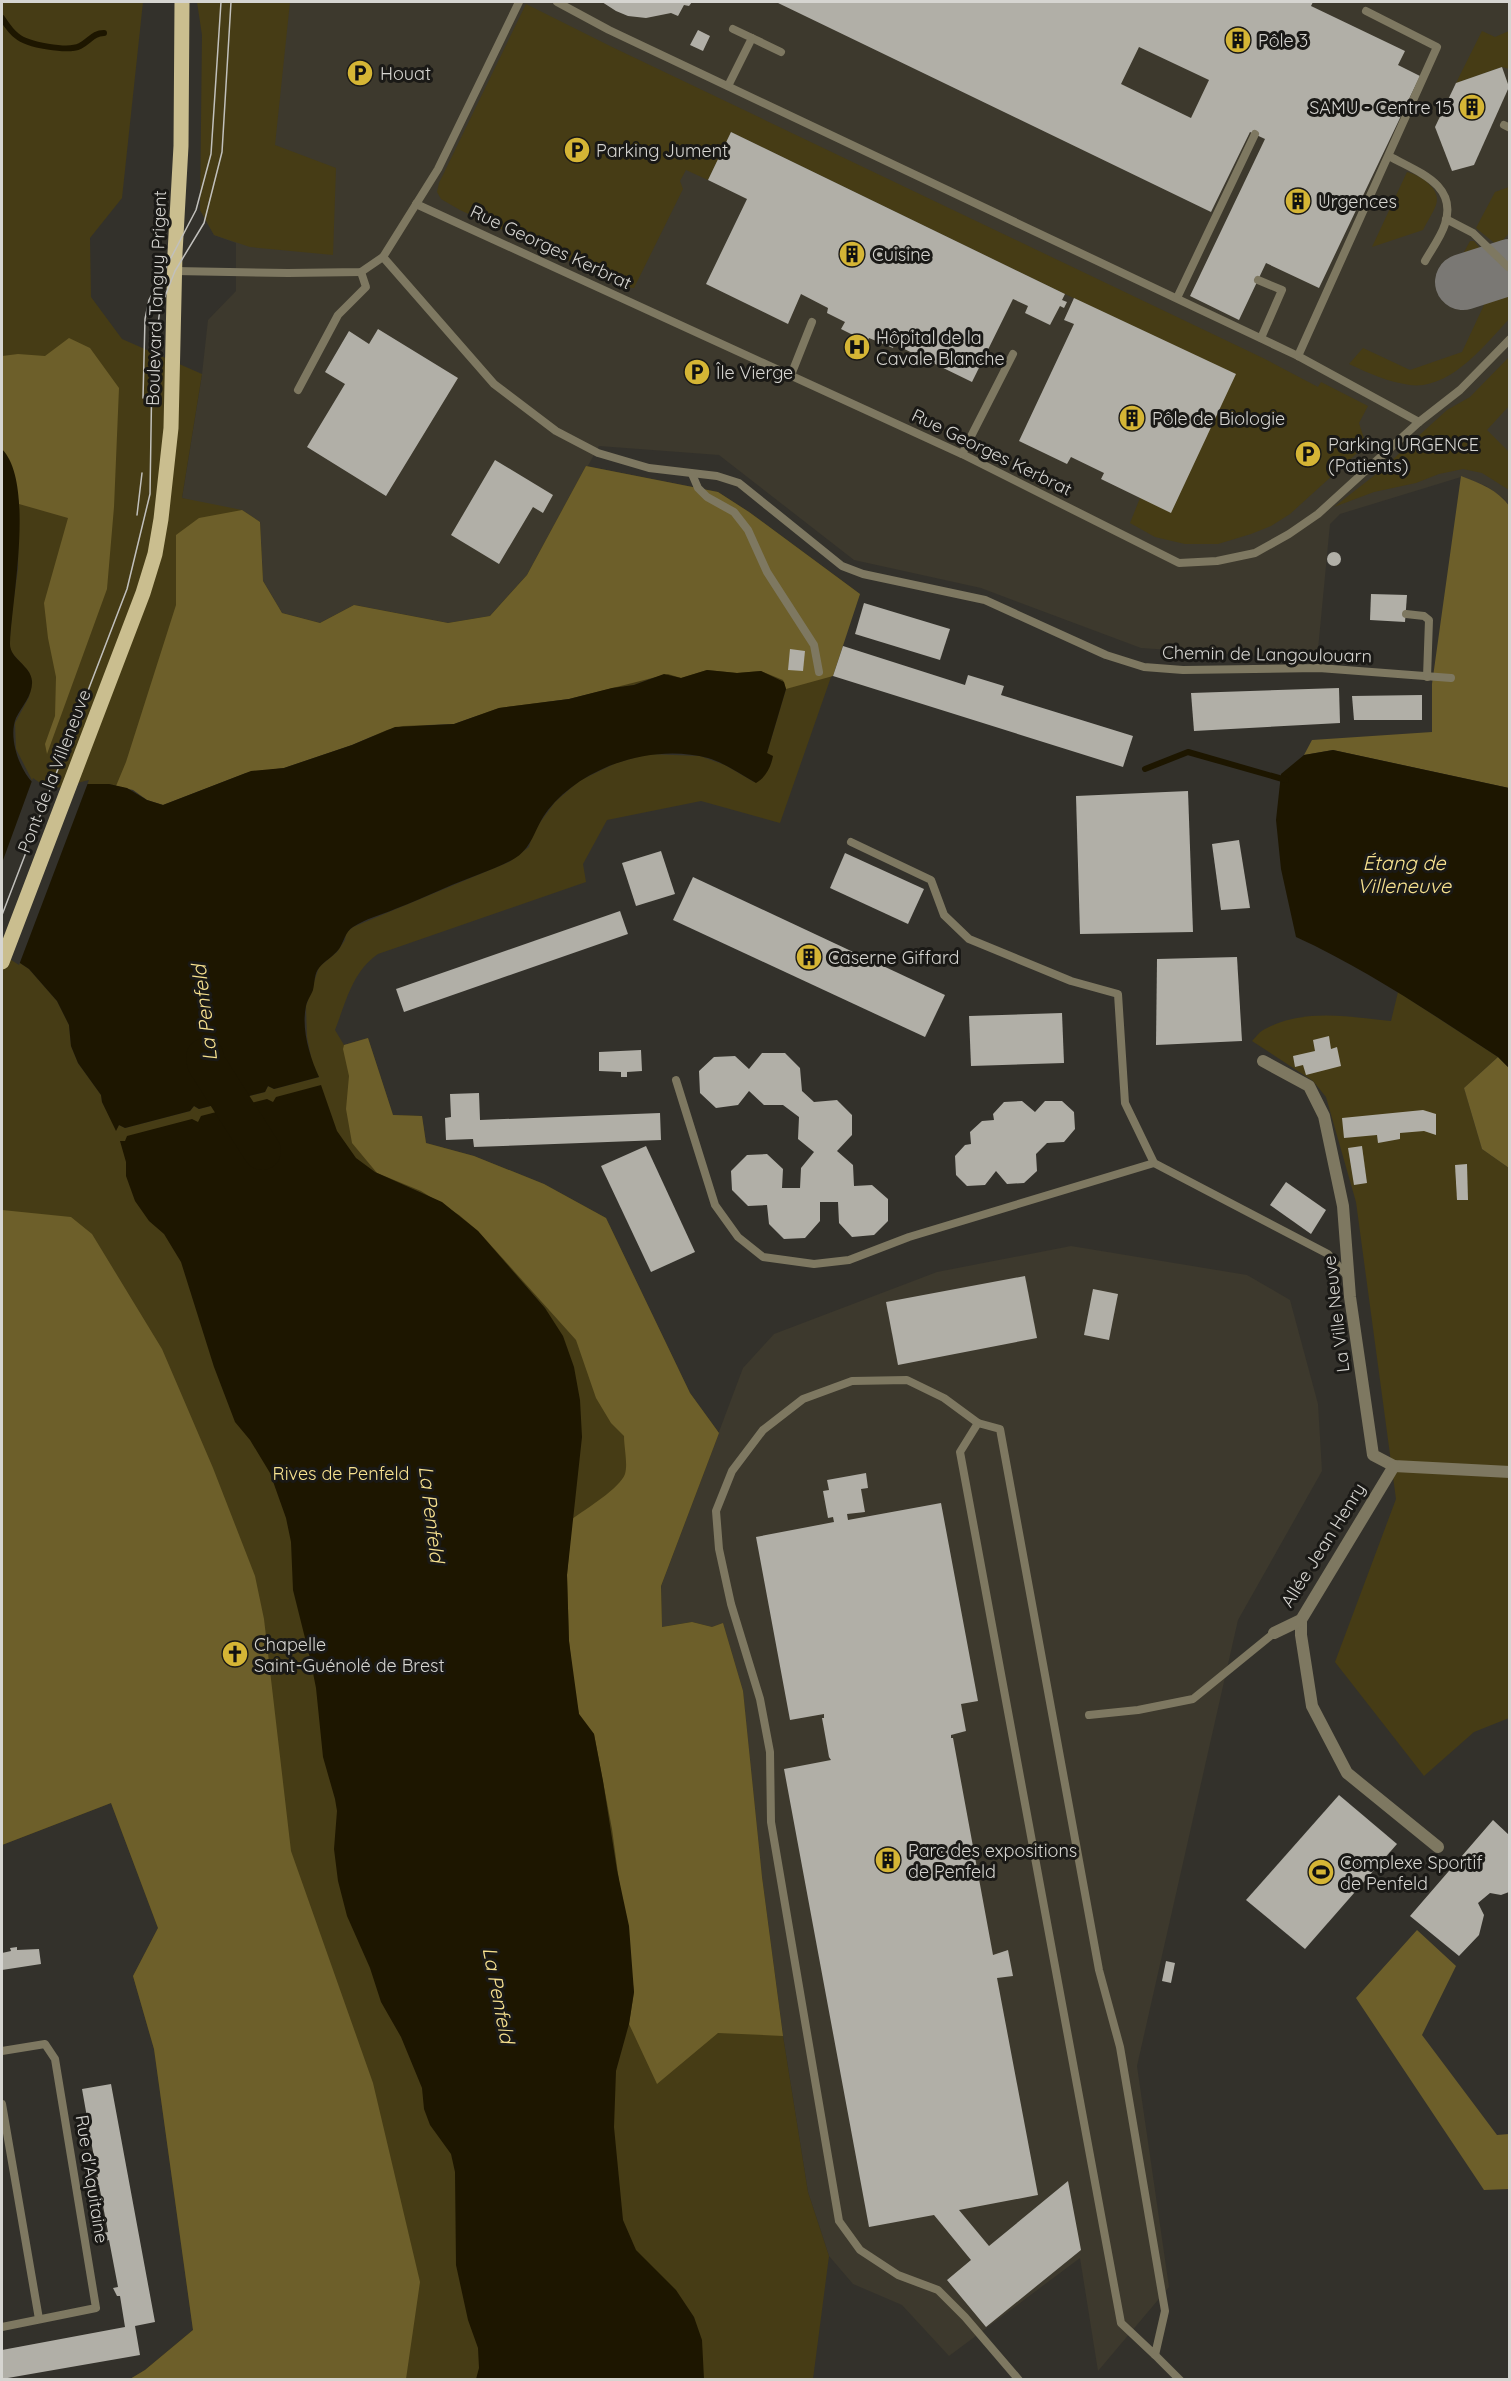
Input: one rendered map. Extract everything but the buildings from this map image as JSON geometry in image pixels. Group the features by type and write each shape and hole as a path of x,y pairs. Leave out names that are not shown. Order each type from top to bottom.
{"main road":[{"name":"Boulevard Tanguy Prigent","path":"143,594 157,543 171,428 181,146 182,2"},
{"name":"Pont de la Villeneuve","path":"2,962 143,594"}],"street":[{"name":"La Ville Neuve","path":"1263,1061 1309,1086 1324,1116 1343,1206 1349,1277 1373,1455 1394,1466"},
{"path":"1394,1466 1509,1472"},
{"name":"Allée Jean Henry","path":"1274,1633 1301,1620 1394,1466"},
{"path":"1301,1620 1301,1635 1312,1706 1347,1773 1438,1847"}],"lane":[{"path":"175,271 362,272 383,257 438,169 519,2"},
{"path":"557,2 609,30 1298,356 1419,422"},
{"path":"1298,356 1437,47 1366,11"},
{"path":"733,29 781,52"},
{"path":"728,86 752,38"},
{"path":"1177,298 1255,134"},
{"path":"1389,156 1438,183 1449,204 1446,219 1425,261"},
{"name":"Rue Georges Kerbrat","path":"416,204 962,454 1179,563 1217,561 1255,553 1289,534 1318,514 1419,422 1460,390 1509,339"},
{"path":"1446,219 1473,234 1508,267"},
{"name":"Chemin de Langoulouarn","path":"383,257 494,384 556,431 598,453 649,468 717,476 739,483 842,566 863,574 985,600 1106,655 1144,668 1183,670 1319,668 1451,678"},
{"path":"298,390 339,315 366,287 362,272"},
{"path":"1258,280 1282,290 1261,338"},
{"path":"791,375 812,322"},
{"path":"962,454 1013,354"},
{"path":"692,474 698,488 707,497 734,512 748,530 767,572 814,645 819,672"},
{"path":"1406,614 1424,616 1429,621 1427,676"},
{"path":"851,842 931,880 944,915 969,939 1071,981 1118,994 1125,1102 1154,1163 1328,1254 1349,1277"},
{"path":"676,1080 715,1205 738,1237 763,1257 814,1264 849,1260 909,1237 1154,1163"},
{"path":"1019,2379 938,2290 898,2275 861,2250 838,2221 771,1821 770,1752 760,1699 731,1604 719,1549 716,1511 732,1471 762,1430 803,1399 852,1381 907,1380 944,1398 978,1423 1000,1429 1099,1970 1120,2047 1165,2311 1155,2355"},
{"path":"978,1423 960,1452 1121,2323 1180,2379"},
{"path":"1089,1715 1138,1710 1193,1699 1274,1633"},
{"name":"Rue d'Aquitaine","path":"2,2051 45,2044 55,2059 96,2308 2,2327"},
{"path":"2,2104 39,2319"}],"shaded area":[{"name":"Hôpital de la Cavale Blanche","path":"207,2 1509,2 1509,507 1504,499 1486,486 1461,477 1340,514 1330,524 1317,660 1141,648 981,588 854,560 719,455 599,446 527,575 490,616 448,623 354,605 320,623 282,613 263,581 260,522 182,498 202,374 208,320 236,291 236,243 214,235 200,210"},
{"path":"69,338 90,348 119,388 114,507 107,589 47,754 45,744 55,716 56,677 44,603 68,518 19,504 13,470 2,449 2,356 18,354 45,356"},
{"path":"586,466 718,492 749,512 860,594 833,676 786,689 783,680 761,671 737,673 707,670 681,678 668,674 569,699 499,708 454,724 403,726 387,730 352,745 284,768 246,773 163,805 147,800 133,790 116,786 126,762 176,605 176,535 199,518 242,510 260,522 263,581 282,613 320,623 354,605 448,623 490,616 527,575"},
{"path":"1461,476 1482,484 1510,507 1509,788 1333,750 1304,755 1312,740 1432,732 1432,684"},
{"path":"368,1038 393,1115 422,1116 426,1143 474,1156 544,1184 606,1218 690,1393 719,1433 661,1586 662,1627 692,1622 712,1627 723,1623 743,1691 762,1877 783,2036 718,2033 657,2084 629,2024 634,1992 612,1829 594,1734 579,1714 569,1641 567,1575 572,1519 602,1498 622,1480 626,1465 624,1436 611,1423 596,1398 576,1340 478,1231 459,1215 421,1191 377,1173 352,1143 346,1109 349,1076 343,1049 344,1045"},
{"path":"1498,1057 1509,1068 1509,1168 1482,1149 1464,1088"},
{"path":"2,1210 71,1217 92,1234 162,1349 213,1468 255,1576 264,1619 291,1851 373,2083 420,2282 406,2379 130,2379 145,2370 193,2330 154,2049 133,1976 158,1928 111,1803 2,1845"},
{"path":"1071,1246 1247,1275 1290,1300 1318,1404 1322,1471 1238,1620 1137,2066 1169,2287 1098,2371 1080,2258 949,2356 902,2305 853,2284 829,2256 808,2192 783,2036 762,1877 712,1627 692,1622 662,1627 661,1586 743,1368 774,1334 937,1272"},
{"path":"1417,1930 1456,1966 1422,2035 1497,2135 1509,2134 1509,2189 1484,2190 1356,1998"}],"green space":[{"name":"Rives de Penfeld","path":"2,2 143,2 122,198 90,238 91,297 122,339 202,374 182,498 242,510 260,522 263,581 282,613 320,623 354,605 448,623 490,616 527,575 586,466 718,492 749,512 860,594 780,823 701,801 607,820 583,864 586,882 378,954 369,961 356,979 335,1030 344,1045 368,1038 393,1115 422,1116 426,1143 474,1156 544,1184 606,1218 690,1393 719,1433 661,1586 662,1627 692,1622 712,1627 723,1623 743,1691 762,1877 783,2036 808,2192 829,2256 813,2379 130,2379 145,2370 193,2330 154,2049 133,1976 158,1928 111,1803 2,1845 2,951 29,969 57,1001 69,1025 71,1046 78,1063 101,1095 102,1102 116,1129 119,1125 125,1128 190,1111 194,1106 199,1109 265,1092 268,1086 274,1089 319,1077 312,1062 307,1037 306,1006 319,967 337,952 345,940 346,933 353,927 509,862 529,847 533,832 555,802 579,781 616,763 648,754 700,756 725,765 754,782 767,753 786,689 658,676 634,685 116,786 109,784 53,792 34,784 16,749 15,723 29,697 32,682 29,672 12,653 9,646 18,569 19,504 16,480 2,449"},
{"path":"197,2 290,2 275,145 336,168 333,255 250,247 214,235 200,210 202,35"},
{"path":"526,4 1265,359 1318,387 1321,382 1368,406 1359,423 1366,445 1290,514 1271,526 1218,544 1185,544 1155,537 1130,523 1140,498 1235,374 731,132 708,180 686,170 680,181 683,189 634,288 625,287 460,210 441,199 437,192 439,183"},
{"path":"1482,31 1495,37 1509,31 1509,69 1502,67 1456,83"},
{"path":"1407,172 1418,176 1433,188 1437,199 1435,208 1423,230 1372,247"},
{"path":"1509,187 1509,233 1498,246 1476,228 1495,192"},
{"path":"1470,241 1474,241 1487,256 1468,262 1468,258 1463,254"},
{"path":"1509,289 1509,319 1466,364 1439,380 1425,385 1402,384 1378,377 1349,364 1363,348 1410,370 1462,352 1484,305 1482,299"},
{"path":"1509,357 1509,406 1487,430 1509,452 1509,490 1482,473 1463,469 1374,492 1334,507 1380,471 1447,410 1470,397"},
{"path":"1398,992 1498,1057 1464,1088 1482,1149 1509,1168 1509,1718 1474,1732 1424,1776 1335,1662 1396,1499 1356,1202 1326,1097 1313,1081 1252,1041 1263,1030 1295,1018 1344,1016 1391,1021"}],"water":[{"path":"2,449 12,465 20,513 10,643 13,653 31,675 32,681 29,696 16,718 14,743 19,761 28,777 49,792 86,784 109,784 127,788 147,800 163,805 251,771 284,768 352,745 395,727 454,724 499,708 569,699 634,685 664,674 681,678 707,670 737,673 761,671 784,682 786,689 767,753 773,756 769,768 763,778 756,783 708,758 687,754 665,754 642,756 620,762 580,781 548,810 525,850 512,860 368,919 350,929 339,949 317,970 313,990 306,1006 307,1043 319,1077 274,1089 268,1086 265,1092 199,1109 194,1106 190,1111 125,1128 119,1125 116,1131 101,1095 78,1063 71,1046 69,1025 57,1001 29,969 2,951"},
{"name":"Étang de Villeneuve","path":"1333,750 1509,788 1509,1068 1498,1057 1399,993 1296,937 1281,869 1276,820 1281,774 1304,755"},
{"name":"Rives de Penfeld","path":"321,1085 337,1131 356,1158 375,1172 442,1202 478,1231 545,1308 563,1336 574,1367 580,1400 582,1437 567,1575 569,1641 579,1714 594,1734 603,1781 617,1870 629,1926 634,1992 629,2024 616,2071 614,2127 623,2220 636,2250 676,2290 694,2317 702,2340 704,2379 476,2379 479,2368 478,2348 468,2320 456,2265 455,2172 451,2154 430,2125 424,2109 422,2088 401,2037 381,2002 370,1968 347,1916 338,1881 334,1849 337,1811 323,1757 316,1688 293,1590 291,1542 286,1518 270,1473 250,1440 235,1422 214,1367 181,1262 164,1234 149,1221 135,1201 126,1176 126,1162 120,1141 125,1141 127,1136 192,1119 198,1122 201,1116 267,1099 273,1102 276,1097"}],"pier":[{"path":"33,778 53,789 89,780 19,965 2,954 2,863"}],"waterway":[{"path":"2,18 22,39 48,47 74,48 97,34 104,33"},
{"path":"1145,769 1188,752 1286,780"},
{"name":"La Penfeld","path":"205,1057 206,1063 262,1151"}],"taxiway":[{"path":"1463,282 1510,267"}],"tram line":[{"path":"143,398 145,319 149,300 196,210 211,154 221,2"},
{"path":"2,915 127,589 150,494 152,370 160,309 175,271 204,223 222,152 231,2"},
{"path":"137,515 142,473"}],"place":[{"name":"Pôle 3","path":"1238,40"},
{"name":"Houat","path":"360,73"},
{"name":"SAMU - Centre 15","path":"1472,107"},
{"name":"Parking Jument","path":"577,150"},
{"name":"Urgences","path":"1298,201"},
{"name":"Cuisine","path":"852,254"},
{"name":"Hôpital de la Cavale Blanche","path":"857,347"},
{"name":"Île Vierge","path":"697,372"},
{"name":"Pôle de Biologie","path":"1132,418"},
{"name":"Parking URGENCE (Patients)","path":"1308,454"},
{"name":"Caserne Giffard","path":"809,957"},
{"name":"Chapelle Saint-Guénolé de Brest","path":"235,1654"},
{"name":"Parc des expositions de Penfeld","path":"888,1860"},
{"name":"Complexe Sportif de Penfeld","path":"1321,1872"}]}
